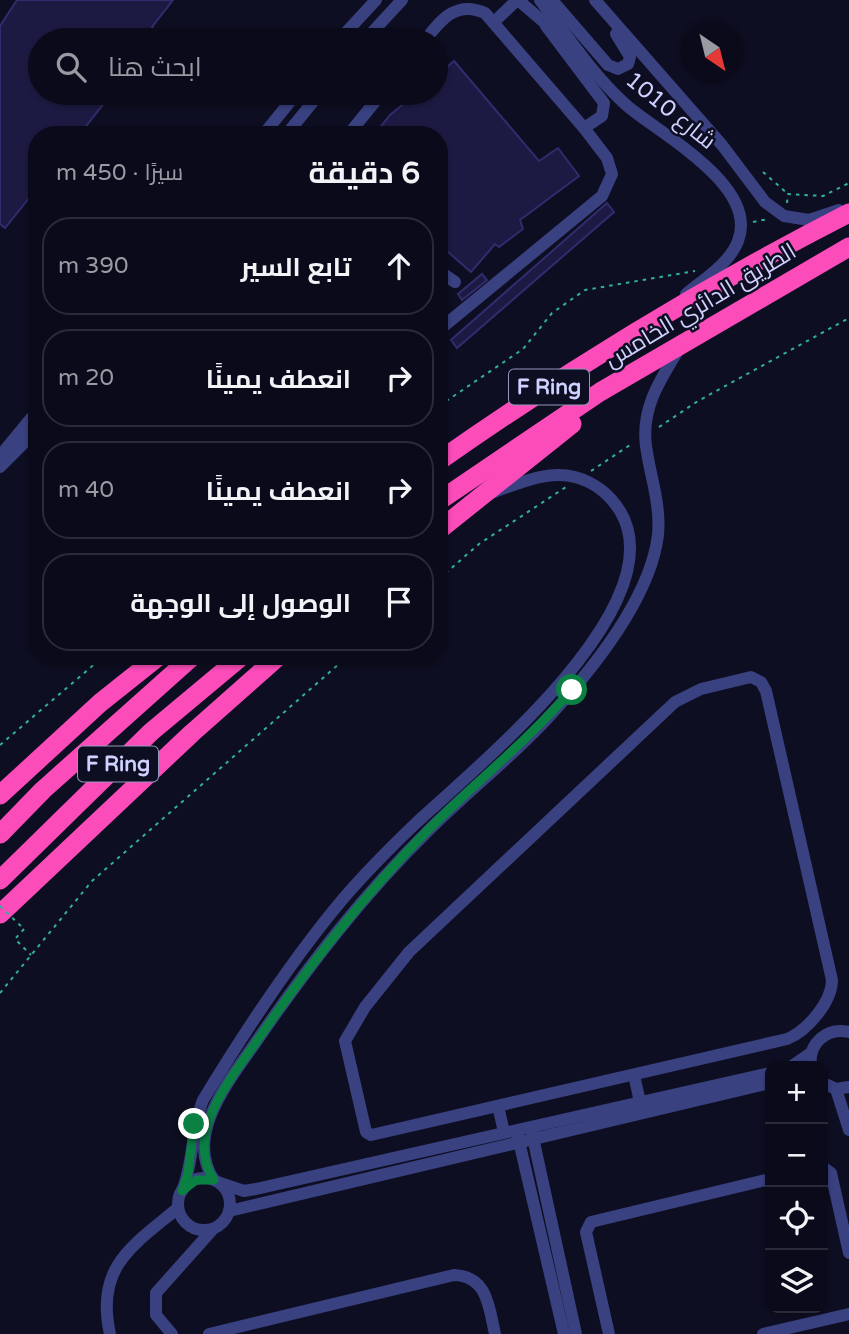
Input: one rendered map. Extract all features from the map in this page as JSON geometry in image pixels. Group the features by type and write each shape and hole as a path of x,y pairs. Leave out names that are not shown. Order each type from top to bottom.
{"highway":[{"name":"الطريق الدائري الخامس","path":"448,455 498,420 720,280 849,213"},
{"name":"الطريق الدائري الخامس","path":"448,495 646,364 849,247"},
{"path":"448,523 646,364"},
{"path":"0,795 100,703 148,665"},
{"name":"F Ring","path":"0,834 80,756 183,665"},
{"name":"F Ring","path":"0,880 151,732 231,665"},
{"path":"0,914 192,733 269,665"},
{"path":"0,922 36,880"}],"street":[{"path":"348,28 368,0"},
{"path":"350,28 376,0"},
{"path":"369,28 391,0"},
{"path":"376,28 402,0"},
{"path":"494,22 517,0 546,26 604,103 602,116 584,128"},
{"name":"شارع 1010","path":"540,0 622,102 701,158 728,192 739,215 739,224"},
{"path":"552,0 608,65 622,69 628,64 629,53 590,0"},
{"name":"شارع 1010","path":"595,0 722,145 765,202 784,216"},
{"path":"435,28 446,15 461,8 478,10 494,22 584,128 611,166 611,183 607,191 448,323"},
{"path":"546,26 569,38"},
{"path":"270,126 287,105"},
{"path":"293,126 310,105"},
{"path":"355,126 372,105"},
{"path":"784,216 809,220 849,206"},
{"path":"661,316 719,267 739,240 739,224"},
{"path":"448,277 455,282"},
{"path":"172,1334 156,1315 156,1293 213,1229 223,1222 229,1211 228,1193 217,1182 204,1153 210,1118 242,1061 287,995 352,912 387,873 545,720 597,657 620,624 648,572 658,535 657,496 645,436 647,412 655,389 683,342"},
{"path":"0,456 28,422"},
{"path":"0,467 28,439"},
{"path":"110,1334 105,1299 117,1264 133,1245 178,1208 188,1173 194,1124 203,1100 300,954 343,899 390,848 542,704 588,648 625,584 632,554 626,524 610,498 587,481 556,475 483,496"},
{"path":"608,617 620,624"},
{"path":"751,677 761,682 766,691 832,980 832,990 806,1027 795,1036 498,1106 368,1134 364,1130 346,1054 346,1035 409,952 675,702 701,688 751,677"},
{"path":"811,1060 823,1036 836,1031 849,1032"},
{"path":"634,1074 640,1102"},
{"path":"533,1133 640,1102 765,1074"},
{"path":"182,1191 196,1180 217,1182 244,1191 256,1189 765,1084"},
{"path":"843,1088 849,1130"},
{"path":"498,1106 513,1135 564,1334"},
{"path":"533,1133 576,1334"},
{"path":"229,1211 513,1135"},
{"path":"828,1171 831,1174 849,1253"},
{"path":"609,1334 586,1231 591,1222 765,1180"},
{"path":"178,1208 188,1225 202,1230 213,1229"},
{"path":"209,1334 454,1275 468,1277 480,1285 487,1297 495,1334"},
{"path":"763,1334 849,1314"}],"path":[{"path":"763,172 788,194 823,196 849,183"},
{"path":"739,224 784,216 788,194"},
{"path":"448,401 523,349 552,313 585,290 702,269"},
{"path":"0,745 93,665"},
{"path":"0,993 92,881 338,665"},
{"path":"0,906 24,929 15,939 31,955"}],"building":[{"path":"17,0 173,0 153,28 28,28 28,105 103,105 86,126 28,126 28,199 5,228 0,224 0,26"},
{"path":"454,61 539,161 558,148 579,176 520,220 523,229 499,247 495,244 471,272 448,252 448,126 381,126 402,105 448,105 448,66"},
{"path":"607,203 614,212 457,348 451,340"},
{"path":"482,274 487,280 462,300 458,294"}],"route":[{"path":"194,1124 188,1173 182,1191 190,1182 202,1178 214,1180 207,1168 204,1153 204,1139 210,1118 227,1084 318,952 387,873 472,789 517,750 572,690"}]}
